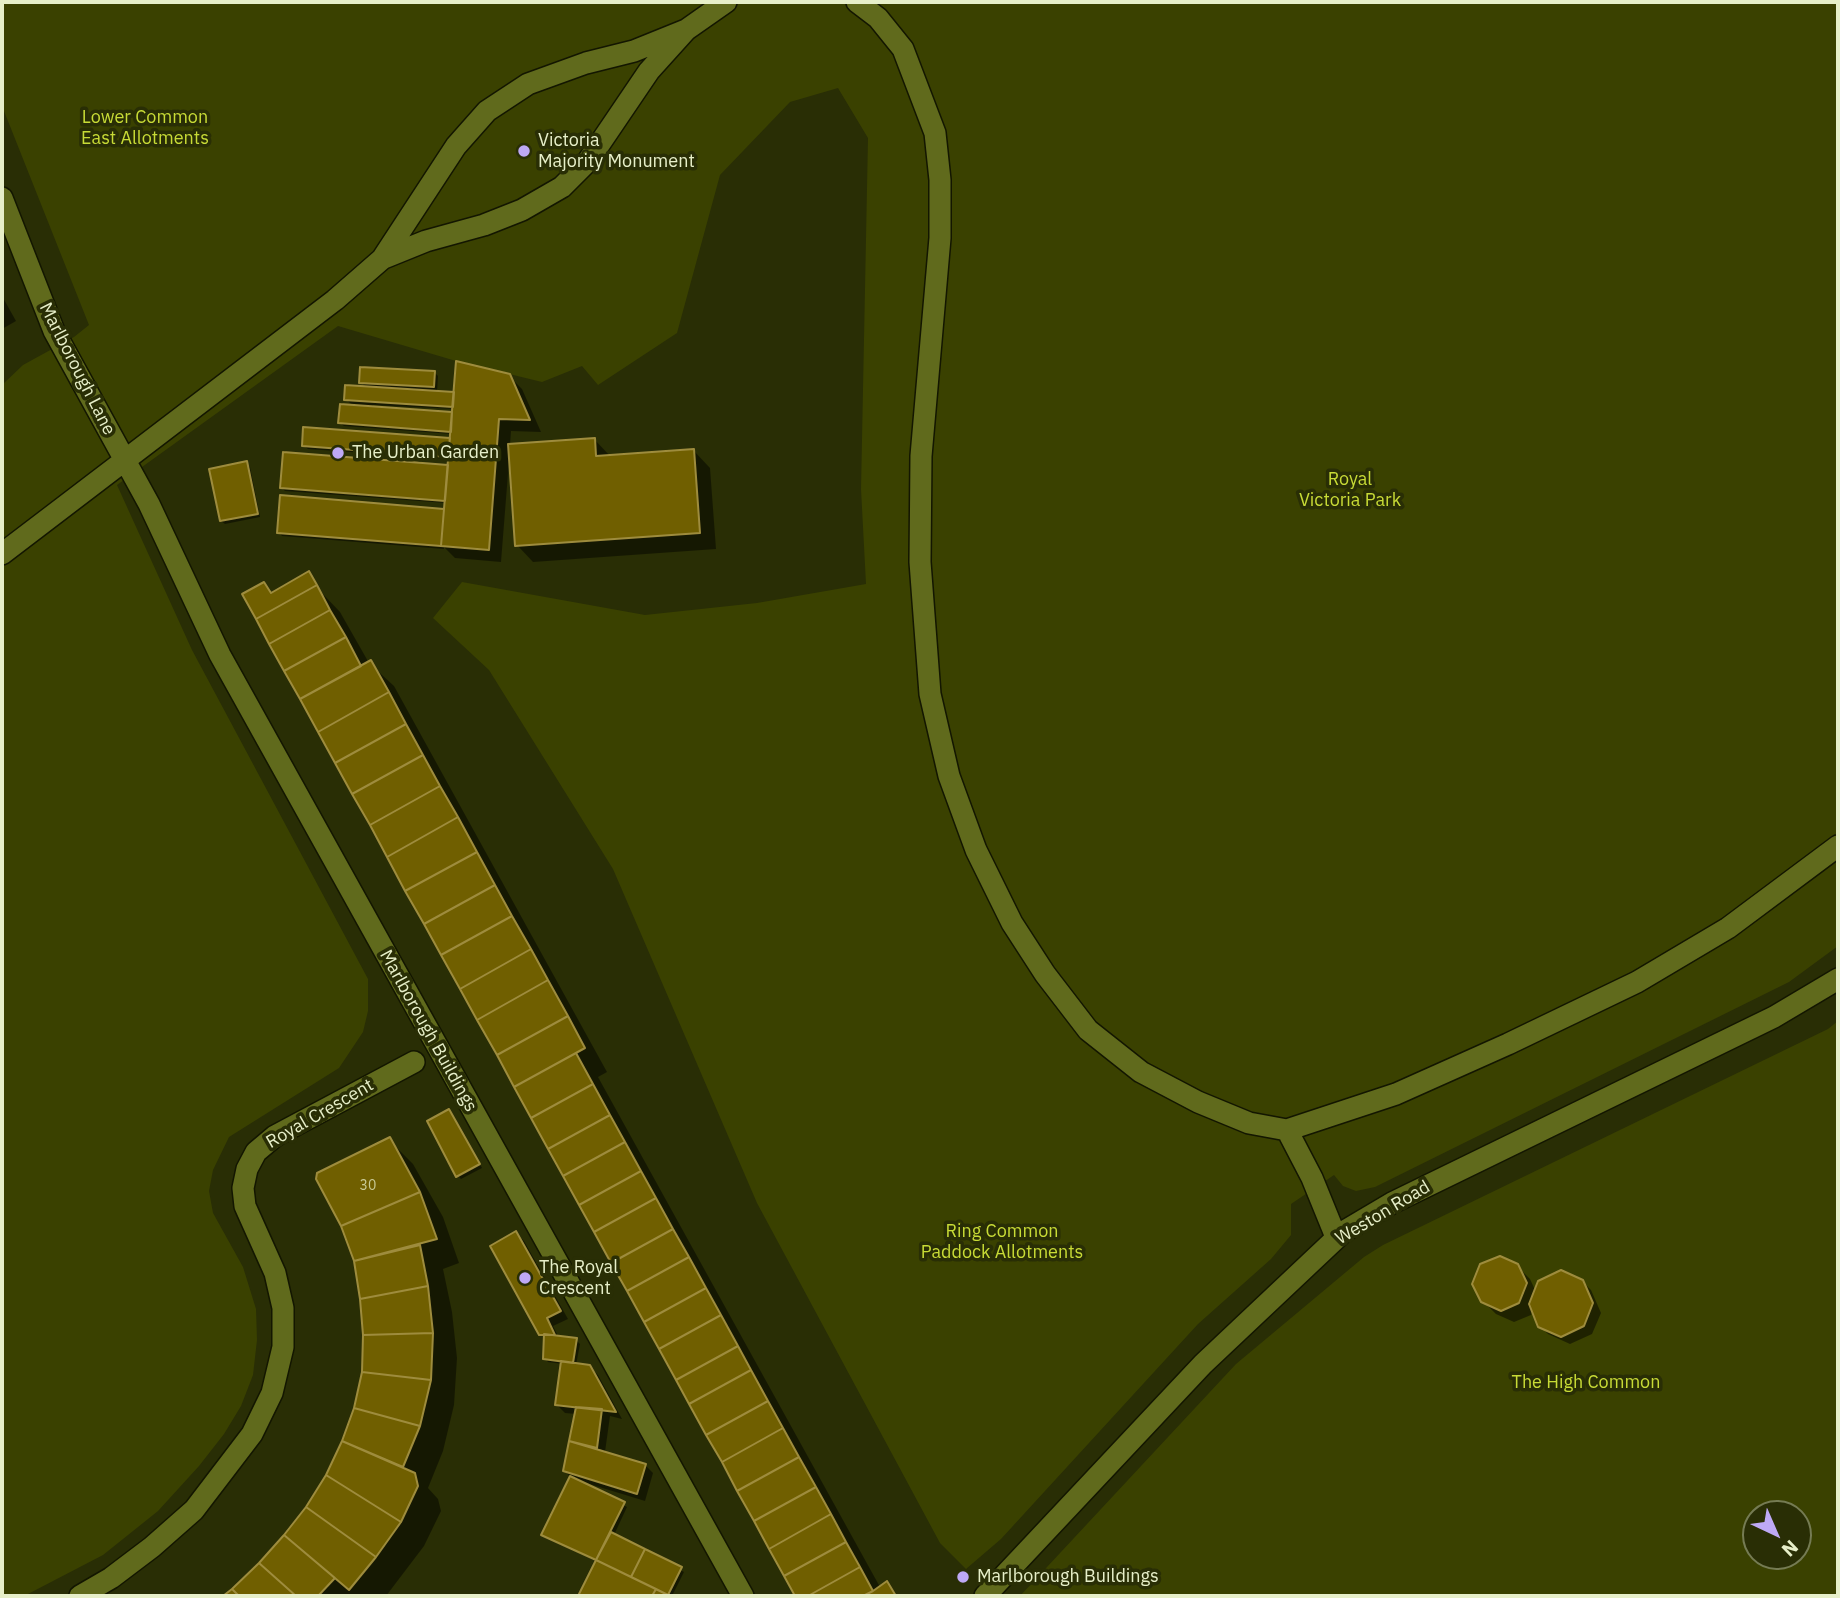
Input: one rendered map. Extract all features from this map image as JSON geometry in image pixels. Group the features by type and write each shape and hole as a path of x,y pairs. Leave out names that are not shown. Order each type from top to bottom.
{"street":[{"path":"382,259 426,240 484,225 522,210 562,187 588,161 649,71 686,30 726,2"},
{"path":"857,2 876,10 903,49 935,132 940,180 940,238 921,456 920,562 930,694 949,776 976,850 1012,923 1045,974 1088,1030 1141,1072 1198,1102 1249,1123 1287,1130 1396,1094 1637,982 1728,928 1838,846"},
{"path":"2,554 335,300 382,259 456,146 487,111 528,84 586,63 634,51 686,30"},
{"name":"Marlborough Lane","path":"2,198 54,331 125,460"},
{"name":"Marlborough Buildings","path":"125,460 149,504 220,655 743,1596"},
{"name":"Weston Road","path":"985,1596 1203,1364 1336,1237 1392,1203 1774,1017 1838,979"},
{"name":"Royal Crescent","path":"80,1596 111,1578 194,1510 252,1434 272,1392 283,1347 283,1308 275,1273 245,1206 243,1188 247,1169 256,1152 275,1136 414,1062"},
{"path":"1287,1130 1312,1178 1336,1237"}],"green space":[{"name":"Royal Victoria Park","path":"2,2 1838,2 1838,946 1789,982 1375,1187 1356,1191 1343,1186 1334,1175 1291,1204 1291,1235 1271,1259 1198,1324 1001,1539 966,1569 940,1543 757,1203 613,869 489,670 433,618 462,582 645,615 757,603 866,584 861,489 868,138 838,88 790,102 720,175 677,333 598,385 582,366 542,382 456,361 338,326 117,485 192,650 368,979 368,1011 363,1032 339,1068 229,1137 213,1170 209,1191 213,1213 243,1267 256,1309 257,1340 253,1375 241,1406 224,1434 158,1511 103,1555 28,1594 2,1596 2,385 23,365 74,337 89,325 2,106"},
{"name":"The High Common","path":"1838,1021 1838,1596 1020,1596 1236,1364 1364,1257 1383,1245 1828,1029"}],"building":[{"path":"456,361 510,374 530,420 499,419 489,550 441,546"},
{"path":"360,367 435,371 434,387 359,383"},
{"path":"345,385 454,392 453,407 344,400"},
{"path":"340,404 452,412 451,432 338,423"},
{"path":"303,427 450,438 448,457 302,446"},
{"path":"595,438 596,456 694,449 700,533 515,546 508,444"},
{"path":"283,452 448,465 445,501 280,488"},
{"path":"247,461 258,514 220,521 209,469"},
{"path":"280,495 444,509 441,546 277,533"},
{"path":"309,571 317,585 256,619 242,594 264,582 271,593"},
{"path":"317,585 330,610 269,644 256,619"},
{"path":"330,610 346,637 284,671 269,644"},
{"path":"346,637 361,666 300,699 284,671"},
{"path":"371,660 389,692 318,732 300,699"},
{"path":"389,692 406,724 335,763 318,732"},
{"path":"406,724 423,755 352,794 335,763"},
{"path":"423,755 440,786 370,825 352,794"},
{"path":"440,786 458,817 387,857 370,825"},
{"path":"458,817 477,852 405,891 387,857"},
{"path":"477,852 495,885 424,924 405,891"},
{"path":"495,885 512,916 441,955 424,924"},
{"path":"512,916 531,949 460,989 441,955"},
{"path":"531,949 548,980 477,1020 460,989"},
{"path":"548,980 568,1016 497,1055 477,1020"},
{"path":"568,1016 585,1048 514,1087 497,1055"},
{"path":"576,1053 593,1084 531,1118 514,1087"},
{"path":"593,1084 610,1115 548,1149 531,1118"},
{"path":"449,1109 480,1164 456,1177 427,1121"},
{"path":"610,1115 625,1142 563,1176 548,1149"},
{"path":"390,1137 420,1192 341,1226 316,1179 317,1173"},
{"path":"625,1142 641,1171 579,1205 563,1176"},
{"path":"641,1171 656,1198 594,1232 579,1205"},
{"path":"420,1192 437,1239 354,1261 341,1226"},
{"path":"656,1198 673,1229 611,1263 594,1232"},
{"path":"673,1229 689,1257 627,1291 611,1263"},
{"name":"The Royal Crescent","path":"516,1231 561,1311 547,1318 555,1335 539,1335 490,1246"},
{"path":"420,1245 428,1286 360,1299 354,1261"},
{"path":"1500,1256 1518,1264 1527,1283 1519,1303 1501,1311 1481,1302 1472,1284 1480,1264"},
{"path":"689,1257 706,1288 644,1322 627,1291"},
{"path":"1561,1270 1583,1280 1593,1303 1584,1326 1561,1337 1538,1327 1529,1304 1538,1281"},
{"path":"428,1286 433,1333 363,1335 360,1299"},
{"path":"706,1288 721,1315 659,1349 644,1322"},
{"path":"721,1315 738,1346 676,1380 659,1349"},
{"path":"433,1333 431,1380 362,1372 363,1335"},
{"path":"544,1334 577,1338 573,1363 543,1359"},
{"path":"738,1346 751,1370 689,1404 676,1380"},
{"path":"561,1361 590,1365 616,1412 555,1405"},
{"path":"751,1370 768,1401 706,1435 689,1404"},
{"path":"362,1372 431,1380 420,1426 354,1408"},
{"path":"768,1401 783,1428 722,1462 706,1435"},
{"path":"576,1407 602,1409 597,1448 569,1441"},
{"path":"354,1408 420,1426 403,1467 342,1441"},
{"path":"783,1428 799,1457 737,1491 722,1462"},
{"path":"342,1441 415,1473 418,1486 401,1522 326,1475"},
{"path":"569,1441 646,1464 637,1494 563,1471"},
{"path":"799,1457 816,1487 754,1521 737,1491"},
{"path":"326,1475 401,1522 376,1557 306,1507"},
{"path":"570,1476 625,1502 596,1560 541,1535"},
{"path":"816,1487 831,1514 769,1549 754,1521"},
{"path":"306,1507 376,1557 349,1590 284,1535"},
{"path":"831,1514 846,1542 784,1576 769,1549"},
{"path":"611,1532 645,1549 631,1577 596,1560"},
{"path":"284,1535 335,1578 318,1596 296,1596 259,1563"},
{"path":"846,1542 860,1567 808,1596 795,1596 784,1576"},
{"path":"645,1549 682,1567 668,1595 631,1577"},
{"path":"596,1560 656,1589 652,1596 578,1596"},
{"path":"259,1563 296,1596 239,1596 232,1589"},
{"path":"860,1567 873,1591 863,1596 808,1596"},
{"path":"887,1581 896,1596 863,1596 873,1591"},
{"path":"232,1589 239,1596 223,1596"},
{"path":"656,1589 670,1596 652,1596"}],"place":[{"name":"Victoria Majority Monument","path":"524,151"},
{"name":"The Urban Garden","path":"338,453"},
{"name":"The Royal Crescent","path":"525,1278"},
{"name":"Marlborough Buildings","path":"963,1577"}],"park label":[{"name":"Lower Common East Allotments","path":"145,128"},
{"name":"Ring Common Paddock Allotments","path":"1002,1242"}]}
